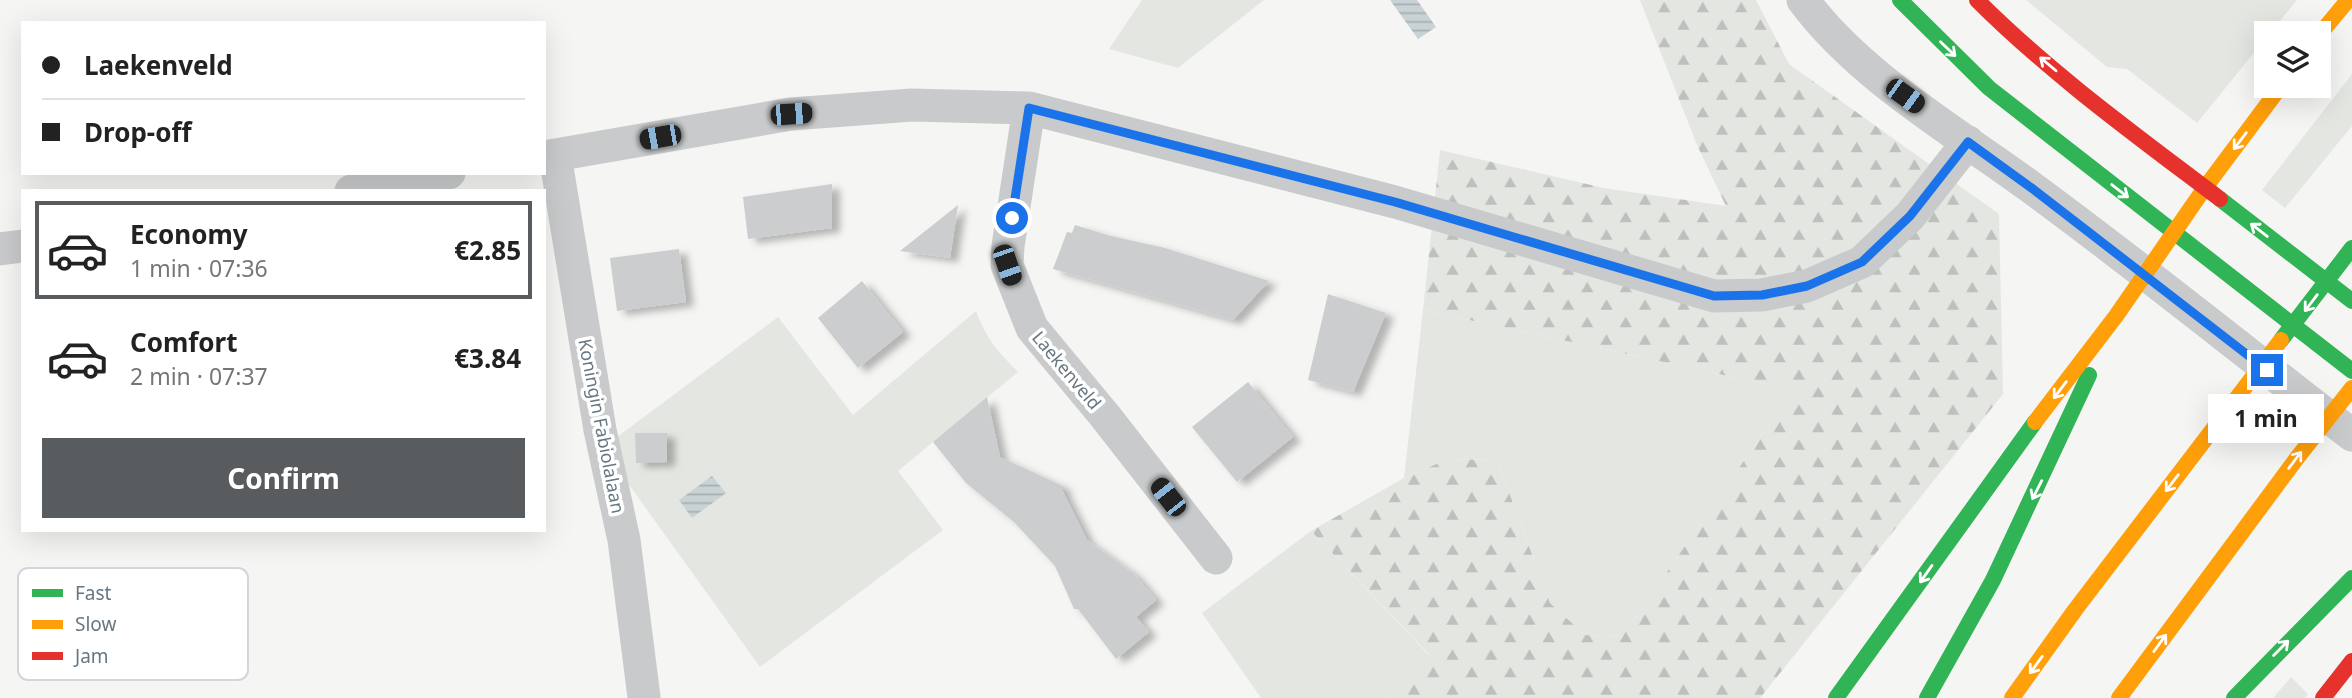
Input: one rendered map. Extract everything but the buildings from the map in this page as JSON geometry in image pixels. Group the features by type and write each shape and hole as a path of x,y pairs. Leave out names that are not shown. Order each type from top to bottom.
{"highway":[{"path":"1900,0 1989,88 2352,370"},
{"path":"1977,0 2007,30 2101,108 2352,301"},
{"path":"2331,21 2348,0"},
{"path":"1836,698 2015,448 2116,316 2272,98"},
{"path":"2012,698 2075,610 2352,248"},
{"path":"1927,698 1950,661 2047,469 2116,316"},
{"path":"2119,698 2352,388"},
{"path":"2234,698 2352,578"},
{"path":"2323,698 2352,661"}],"street":[{"path":"1803,0 1816,18 1864,65 2033,189 2352,435"},
{"path":"550,156 791,114 912,106 1029,108 1395,202 1714,296 1762,295 1807,286 1862,262 1910,216 1968,142"},
{"name":"Laekenveld","path":"1029,108 1007,265 1021,305 1032,328 1216,558"},
{"name":"Koningin Fabiolalaan","path":"550,156 600,430 624,540 644,697"},
{"path":"362,189 438,175"},
{"path":"0,249 21,246"}],"green space":[{"path":"1142,0 1264,0 1178,68 1109,49"},
{"path":"1640,0 1756,0 1789,64 1999,214 2003,394 1760,698 1387,698 1429,654 1311,531 1404,478 1448,459 1497,460 1550,603 1585,635 1622,637 1793,390 1423,310 1440,150 1604,188 1726,206 1697,145"},
{"path":"2026,0 2297,0 2280,21 2254,21 2254,53 2197,123 2127,69 2107,67"},
{"path":"2352,74 2352,126 2285,208 2262,190"},
{"path":"1423,310 1793,390 1622,637 1585,635 1550,603 1497,460 1448,459 1404,478"},
{"path":"976,311 993,344 1018,372 898,471 943,530 760,667 622,475 613,440 778,317 853,415"},
{"path":"1311,531 1429,655 1387,698 1261,698 1202,613"},
{"path":"2291,677 2308,694 2305,698 2273,698"}],"shaded area":[{"path":"1390,0 1417,0 1436,27 1418,39"},
{"path":"712,476 726,493 692,518 679,500"}],"traffic: fast":[{"path":"1900,0 1989,88 2352,371"},
{"path":"2220,199 2352,301"},
{"path":"2281,340 2352,248"},
{"path":"1927,698 1993,580 2089,375"},
{"path":"1836,698 2035,422"},
{"path":"2234,698 2352,578"}],"traffic: slow":[{"path":"2331,21 2348,0"},
{"path":"2035,422 2116,316 2204,189 2272,98"},
{"path":"2012,698 2075,610 2281,340"},
{"path":"2119,698 2352,388"}],"traffic: jam":[{"path":"1977,0 2065,79 2220,199"},
{"path":"2323,698 2352,661"}],"route":[{"path":"1012,218 1029,108 1395,202 1714,296 1762,295 1807,286 1862,262 1910,216 1968,142 2267,370"}]}
